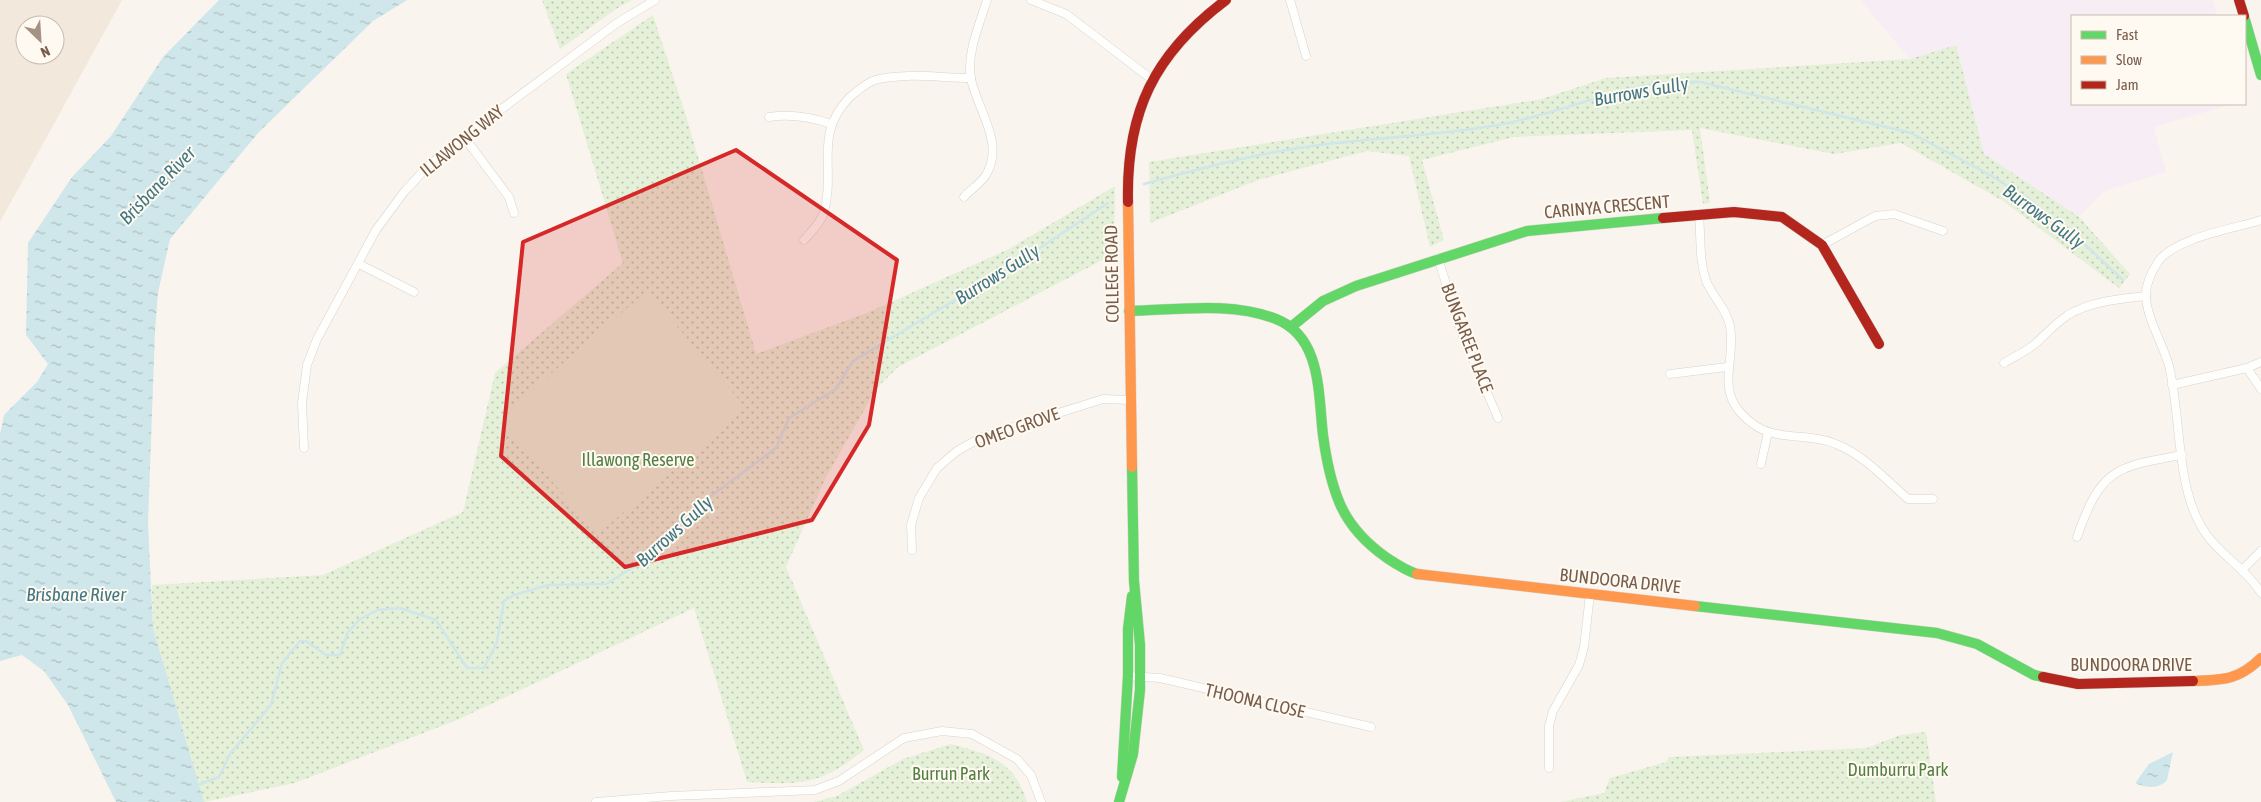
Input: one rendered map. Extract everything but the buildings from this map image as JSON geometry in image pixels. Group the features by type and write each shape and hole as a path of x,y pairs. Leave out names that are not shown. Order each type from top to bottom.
{"street":[{"name":"ILLAWONG WAY","path":"304,448 302,403 308,365 317,339 376,230 404,192 429,165 464,137 617,23 655,0"},
{"path":"964,197 985,176 993,159 992,137 971,78 971,57 987,0"},
{"path":"1032,0 1066,14 1154,81"},
{"name":"COLLEGE ROAD","path":"1119,802 1133,753 1138,720 1140,676 1140,630 1134,581 1127,168 1132,133 1141,104 1162,63 1180,40 1205,15 1226,0"},
{"path":"1290,0 1306,56"},
{"path":"2239,0 2243,15"},
{"path":"2246,25 2261,75"},
{"path":"804,240 823,214 828,193 827,148 830,124 842,106 857,91 874,80 897,77 971,78"},
{"path":"768,117 783,115 818,119 830,124"},
{"path":"464,137 509,197 514,213"},
{"name":"CARINYA CRESCENT","path":"1291,326 1333,296 1438,258 1526,231 1734,212 1782,217 1822,245 1879,344"},
{"path":"1822,245 1875,216 1894,214 1944,231"},
{"path":"1699,215 1703,268 1707,281 1727,315 1730,326 1731,345 1727,367 1728,387 1735,405 1745,417 1768,432 1835,443 1856,454 1908,499 1933,499"},
{"path":"2261,220 2183,244 2170,250 2158,262 2151,276 2146,296 2148,308 2169,367 2190,500 2200,524 2214,545 2242,570 2261,593"},
{"name":"BUNGAREE PLACE","path":"1438,258 1460,329 1498,418"},
{"path":"359,264 414,292"},
{"path":"2004,363 2035,344 2053,326 2069,314 2088,306 2111,300 2146,296"},
{"name":"BUNDOORA DRIVE","path":"1129,311 1238,310 1263,314 1291,326 1303,339 1311,354 1316,370 1330,475 1340,505 1348,521 1364,539 1383,556 1415,574 1937,633 1977,644 2034,675 2078,684 2228,680 2251,668 2261,658"},
{"path":"2172,385 2248,368 2261,362"},
{"path":"1670,374 1727,367"},
{"path":"2248,368 2261,389"},
{"name":"OMEO GROVE","path":"912,550 910,525 919,498 936,468 957,451 982,437 1103,399 1130,400"},
{"path":"1761,464 1768,432"},
{"path":"2077,537 2094,495 2110,476 2120,468 2135,463 2182,455"},
{"path":"2242,570 2261,551"},
{"name":"COLLEGE ROAD","path":"1122,790 1128,676 1128,629 1134,581"},
{"path":"1549,768 1549,726 1553,710 1582,656 1590,594"},
{"path":"1128,676 1140,676"},
{"name":"THOONA CLOSE","path":"1140,676 1160,678 1371,727"},
{"path":"596,802 672,799 825,788 840,781 904,738 942,731 972,734 1017,759 1031,775 1041,802"}],"highlighted area":[{"path":"736,150 897,260 869,425 812,520 625,567 501,456 523,242"}],"shaded area":[{"path":"0,0 122,0 0,222"},
{"path":"1860,0 2213,0 2217,15 2071,15 2071,105 2230,105 2154,127 2166,172 2104,191 2079,217 1984,154 1956,45 1910,59"}],"green space":[{"path":"542,0 632,0 616,9 560,49"},
{"name":"Illawong Reserve","path":"653,15 686,116 756,354 867,313 1009,249 1115,186 1114,254 898,367 876,389 825,479 786,567 864,750 835,770 810,780 782,783 747,782 694,608 457,720 295,783 204,802 153,628 152,585 323,575 463,512 495,373 623,263 566,74"},
{"path":"1956,45 1984,154 2079,217 2130,274 2119,288 2003,201 1901,143 1834,154 1700,128 1710,203 1703,204 1692,130 1514,137 1422,160 1444,240 1430,247 1409,156 1367,151 1258,180 1150,223 1149,162 1542,99 1606,78 1910,59"},
{"path":"647,291 746,408 598,534 498,419"},
{"name":"Dumburru Park","path":"1926,732 1936,802 1561,802 1604,793 1610,778 1666,762 1669,757 1867,748 1900,735"},
{"name":"Burrun Park","path":"951,744 999,761 1015,777 1022,788 1027,802 813,802 837,796 903,759"}],"water":[{"name":"Brisbane River","path":"219,0 407,0 373,21 258,133 170,239 158,293 155,331 148,523 153,628 204,802 116,802 68,705 44,671 22,655 0,661 0,434 4,415 37,382 48,364 26,335 28,243 72,177 111,136 163,57"},
{"path":"2173,752 2167,780 2164,783 2153,787 2137,784 2136,782 2149,764"}],"waterway":[{"name":"Burrows Gully","path":"1144,184 1259,155 1328,144 1498,125 1523,120 1649,85 1700,82 1911,133 1990,175 2027,198 2078,238 2123,280"},
{"name":"Burrows Gully","path":"195,786 219,777 230,754 271,705 282,663 300,641 306,641 326,655 340,655 348,632 360,619 378,610 400,608 436,620 467,668 484,668 497,642 504,601 514,595 548,585 606,584 645,560 711,496 776,448 789,418 836,389 853,361 1017,263 1108,203"}],"traffic: fast":[{"path":"2246,23 2261,75"},
{"path":"1291,327 1323,301 1356,286 1527,231 1663,218"},
{"path":"1129,311 1222,308 1259,313 1291,327 1302,339 1310,353 1315,368 1327,461 1334,488 1344,512 1354,528 1373,547 1398,565 1417,574"},
{"path":"1119,802 1133,754 1140,690 1140,645 1134,581 1132,467"},
{"path":"1122,777 1128,676 1128,629 1132,596"},
{"path":"1695,606 1937,633 1977,644 2034,675 2043,677"}],"traffic: slow":[{"path":"1128,202 1132,467"},
{"path":"1417,574 1695,606"},
{"path":"2193,681 2222,679 2238,675 2261,658"}],"traffic: jam":[{"path":"1128,202 1132,140 1139,113 1149,88 1163,64 1180,42 1201,20 1226,0"},
{"path":"2239,0 2244,15"},
{"path":"1663,218 1734,212 1782,217 1822,245 1879,344"},
{"path":"2043,677 2078,684 2193,681"}]}
